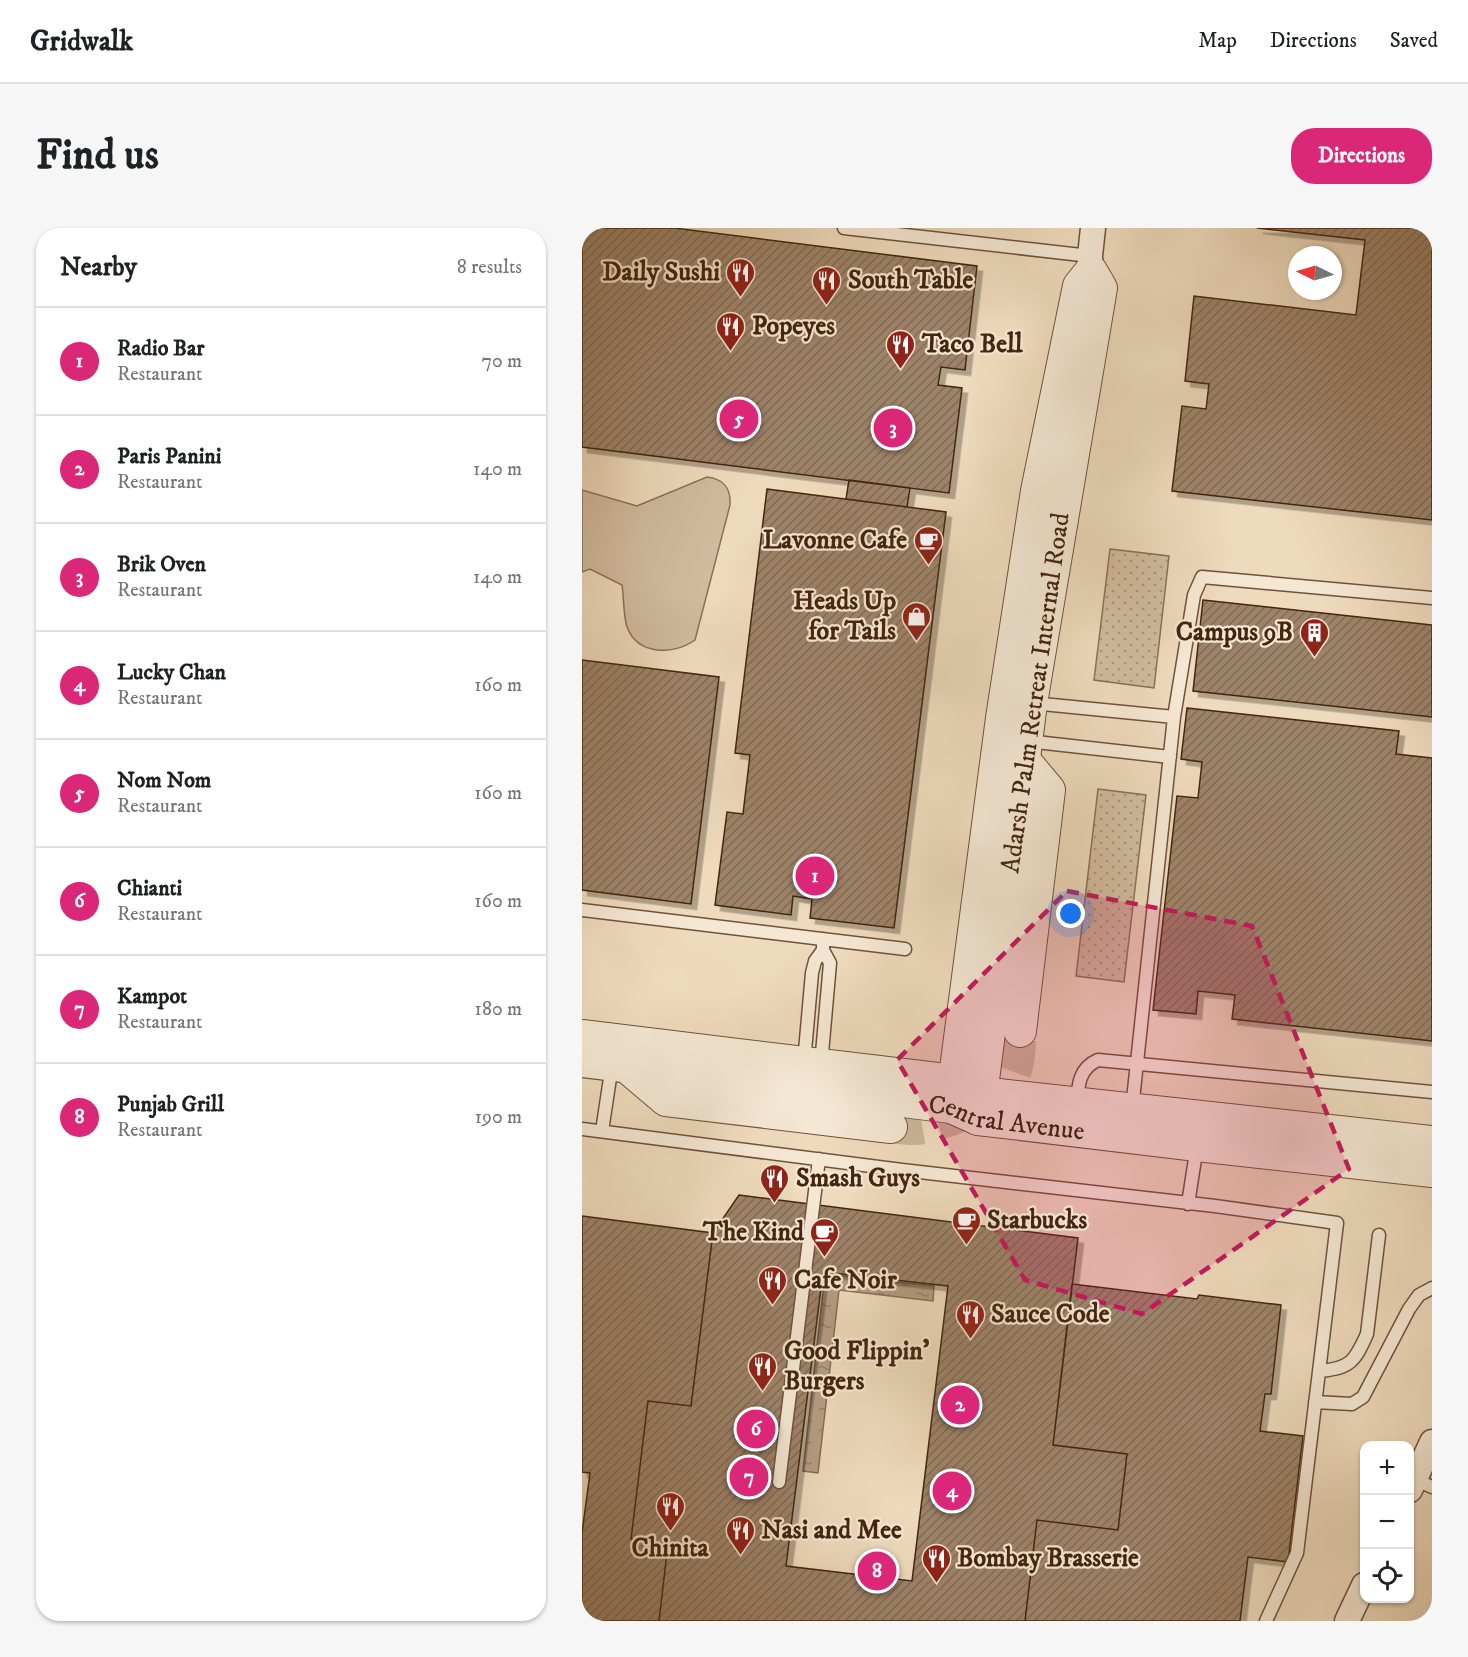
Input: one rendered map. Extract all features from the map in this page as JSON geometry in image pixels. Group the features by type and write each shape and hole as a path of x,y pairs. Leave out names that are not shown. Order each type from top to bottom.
{"street":[{"name":"Adarsh Palm Retreat Internal Road","path":"966,1100 1022,729 1101,288 1090,264 1093,228"},
{"name":"Adarsh Palm Retreat Internal Road","path":"966,1100 1022,729"},
{"path":"1020,1031 1049,790 1022,729"},
{"name":"Central Avenue","path":"582,1036 812,1065 966,1100 1077,1104 1132,1110 1198,1131 1432,1142"},
{"path":"607,1064 666,1100 891,1127"},
{"name":"Central Avenue","path":"607,1064 966,1100 1198,1131 1432,1171"},
{"path":"1419,1485 1432,1442"},
{"path":"1347,1621 1360,1595"}],"lane":[{"path":"844,228 936,239 1090,264"},
{"path":"927,228 936,239"},
{"path":"1132,1110 1139,1063 1174,717 1194,595 1202,577 1432,598"},
{"path":"1022,729 1174,717"},
{"path":"1022,729 1170,758"},
{"path":"582,910 823,945 905,949"},
{"path":"812,1065 812,973 823,945"},
{"path":"812,1065 830,975 830,963 823,945"},
{"path":"1077,1104 1082,1073 1089,1064 1098,1060 1432,1092"},
{"path":"602,1131 607,1064"},
{"path":"582,1129 1337,1224 1297,1553 1266,1621"},
{"path":"1188,1204 1198,1131"},
{"path":"779,1482 819,1159"},
{"path":"1319,1371 1339,1370 1353,1360 1361,1346 1366,1334 1379,1235"},
{"path":"1315,1402 1352,1404 1364,1397 1409,1309 1419,1295 1432,1288"}],"highlighted area":[{"path":"1067,891 1252,926 1349,1169 1142,1314 1025,1280 897,1060"}],"shaded area":[{"path":"707,477 725,485 728,489 730,505 695,640 667,650 648,648 632,636 627,627 622,585 590,569 582,572 582,490 637,506"},
{"path":"1110,549 1169,556 1154,688 1094,680"},
{"path":"1098,789 1146,795 1124,982 1076,976"}],"water":[{"path":"825,1274 934,1286 933,1301 839,1290 818,1473 803,1471"}],"building":[{"path":"582,228 674,228 977,266 965,370 941,367 938,385 962,388 949,493 582,447"},
{"path":"1257,228 1432,228 1432,520 1172,491 1182,406 1206,409 1209,384 1185,381 1194,296 1356,315 1365,240"},
{"path":"849,480 910,488 907,507 846,499"},
{"path":"767,489 946,512 894,928 810,918 812,899 793,896 791,915 715,905 727,812 743,814 750,755 735,753"},
{"name":"Campus 9B","path":"1203,600 1432,625 1432,717 1193,691"},
{"path":"582,660 719,677 691,904 582,890"},
{"path":"1187,708 1399,731 1396,754 1432,758 1432,1041 1232,1019 1235,995 1198,991 1196,1014 1153,1010 1177,796 1198,798 1202,762 1181,759"},
{"path":"739,1195 1078,1238 1053,1445 1127,1454 1118,1530 1037,1520 1025,1621 659,1621 668,1544 631,1539 648,1401 691,1406 713,1233","holes":["823,1272 948,1286 912,1581 786,1566"]},
{"path":"582,1216 713,1233 691,1406 648,1401 631,1539 668,1544 659,1621 582,1621 582,1533 590,1473 582,1472"},
{"path":"1072,1284 1197,1299 1199,1295 1281,1305 1271,1394 1265,1394 1260,1431 1303,1436 1288,1562 1248,1557 1240,1621 1025,1621 1037,1520 1118,1530 1127,1454 1053,1445"}],"tunnel":[{"path":"891,1127 915,1129 938,1125 966,1114 1002,1093 1013,1079 1017,1066 1020,1031"}],"place":[{"name":"Daily Sushi","path":"741,298"},
{"name":"South Table","path":"827,306"},
{"name":"Popeyes","path":"731,352"},
{"name":"Taco Bell","path":"901,370"},
{"name":"Nom Nom","path":"739,419"},
{"name":"Brik Oven","path":"893,428"},
{"name":"Lavonne Cafe","path":"928,566"},
{"name":"Heads Up for Tails","path":"917,642"},
{"name":"Campus 9B","path":"1314,658"},
{"name":"Radio Bar","path":"815,876"},
{"name":"Smash Guys","path":"775,1204"},
{"name":"Starbucks","path":"966,1246"},
{"name":"The Kind","path":"825,1258"},
{"name":"Cafe Noir","path":"773,1306"},
{"name":"Sauce Code","path":"970,1340"},
{"name":"Good Flippin' Burgers","path":"763,1392"},
{"name":"Paris Panini","path":"960,1405"},
{"name":"Chianti","path":"756,1429"},
{"name":"Kampot","path":"749,1477"},
{"name":"Lucky Chan","path":"952,1491"},
{"name":"Chinita","path":"670,1532"},
{"name":"Nasi and Mee","path":"740,1556"},
{"name":"Punjab Grill","path":"877,1571"},
{"name":"Bombay Brasserie","path":"936,1584"}]}
